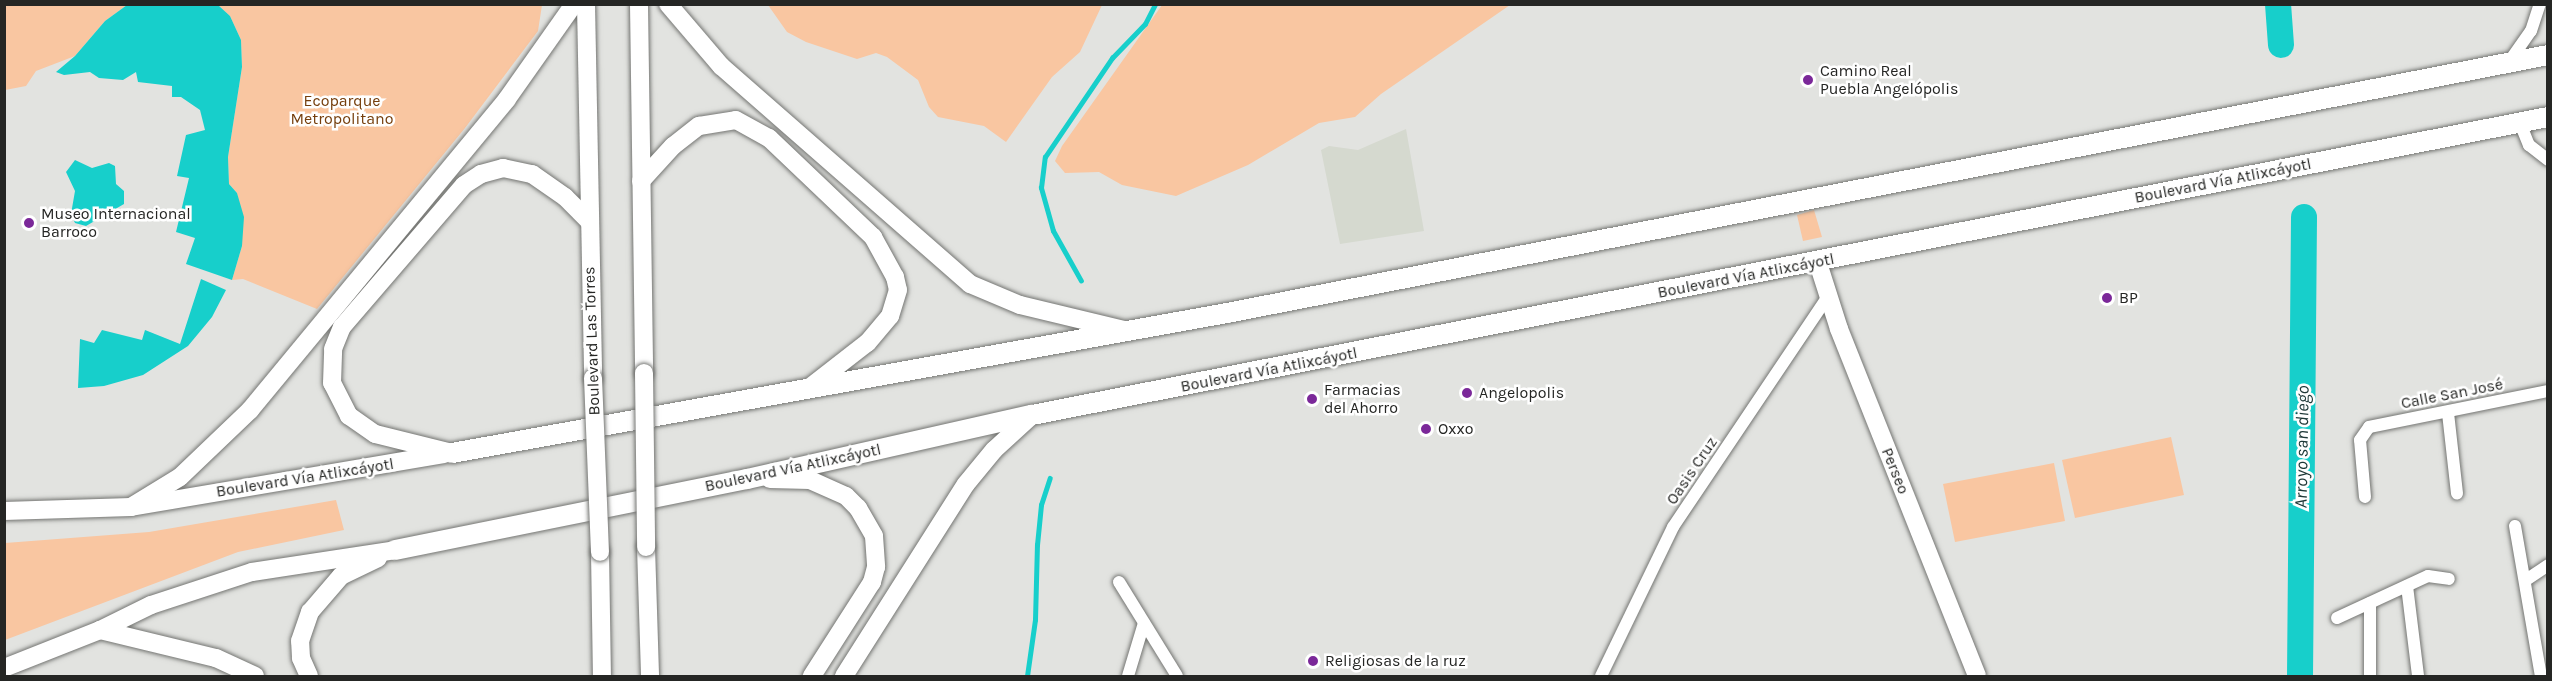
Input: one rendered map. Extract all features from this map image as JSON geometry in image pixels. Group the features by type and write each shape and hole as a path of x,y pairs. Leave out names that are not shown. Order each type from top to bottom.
{"main road":[{"path":"130,507 180,477 250,410 507,99 574,4"},
{"name":"Boulevard Las Torres","path":"586,4 588,220 600,552 602,676"},
{"path":"639,4 646,547 650,676"},
{"path":"668,4 721,66 969,284 1020,305 1124,330"},
{"name":"Boulevard Vía Atlixcáyotl","path":"4,511 130,507 452,453 1124,330 2547,55"},
{"name":"Boulevard Vía Atlixcáyotl","path":"4,668 100,630 151,605 252,572 395,550 747,479 1032,416 1818,263 2547,117"},
{"path":"641,181 673,146 699,126 736,120 769,138 873,237 895,277 898,290 890,316 867,343 809,388"},
{"path":"452,453 375,434 348,417 332,383 333,348 342,327 464,185 481,174 503,168 532,174 565,197 588,220"},
{"name":"Perseo","path":"1818,263 1839,329 1977,676"},
{"path":"844,676 966,483 994,450 1032,416"},
{"path":"747,479 794,478 829,487 858,508 874,537 876,567 872,582 813,676"},
{"path":"309,676 301,658 300,641 303,626 318,598 341,576 395,550"},
{"path":"100,630 216,658 255,676"},
{"path":"650,648 665,676"}],"street":[{"path":"2509,62 2531,32 2540,4"},
{"path":"2520,123 2529,145 2547,160"},
{"name":"Oasis Cruz","path":"1601,676 1673,527 1829,295"},
{"name":"Calle San José","path":"2365,497 2360,440 2363,431 2547,391"},
{"path":"2448,413 2457,493"},
{"path":"2515,526 2541,676"},
{"path":"2526,580 2547,565"},
{"path":"2337,618 2428,576 2449,579"},
{"path":"1119,582 1177,676"},
{"path":"2407,586 2418,676"},
{"path":"2370,603 2370,676"},
{"path":"1128,676 1144,623"}],"shaded area":[{"path":"1406,129 1424,231 1340,244 1321,150 1329,146 1358,150"}],"green space":[{"path":"5,5 127,5 105,21 75,56 36,71 26,86 5,90"},
{"name":"Ecoparque Metropolitano","path":"218,5 542,5 538,31 465,128 317,309 243,279 232,280 242,246 237,193 229,184 228,157 242,67 241,40 230,16"},
{"path":"768,5 1102,5 1080,52 1052,77 1006,142 984,126 938,117 929,107 918,80 887,57 876,53 857,59 806,42 787,32"},
{"path":"1162,5 1510,5 1381,94 1355,117 1319,123 1248,165 1176,196 1122,185 1099,172 1065,173 1055,161 1062,146"},
{"path":"1814,210 1822,237 1803,241 1797,215"},
{"path":"2171,437 2184,495 2075,518 2062,460"},
{"path":"2054,463 2065,521 1955,542 1943,484"},
{"path":"336,500 344,530 238,552 5,640 5,543 149,532"}],"water":[{"path":"127,5 218,5 230,16 241,40 242,67 228,157 229,184 237,193 244,217 242,246 232,280 186,264 195,238 176,232 189,178 177,176 186,135 205,130 200,110 181,97 172,97 172,86 138,82 136,72 123,80 99,78 90,72 64,75 56,72 75,56 105,21"},
{"path":"75,160 92,168 109,163 115,166 116,184 124,191 124,204 86,226 75,223 71,214 75,191 66,172"},
{"path":"201,279 226,290 212,317 188,346 143,375 104,386 78,388 80,339 94,343 102,330 142,340 145,330 180,344"}],"waterway":[{"path":"1081,281 1053,231 1041,188 1045,157 1112,58 1145,24 1155,4"},
{"path":"2278,4 2281,45"},
{"name":"Arroyo san diego","path":"2300,676 2304,217"},
{"path":"1027,676 1035,620 1037,545 1041,505 1050,478"}],"place":[{"name":"Camino Real Puebla Angelópolis","path":"1808,80"},
{"name":"Museo Internacional Barroco","path":"29,223"},
{"name":"BP","path":"2107,298"},
{"name":"Angelopolis","path":"1467,393"},
{"name":"Farmacias del Ahorro","path":"1312,399"},
{"name":"Oxxo","path":"1426,429"},
{"name":"Religiosas de la ruz","path":"1313,661"}]}
